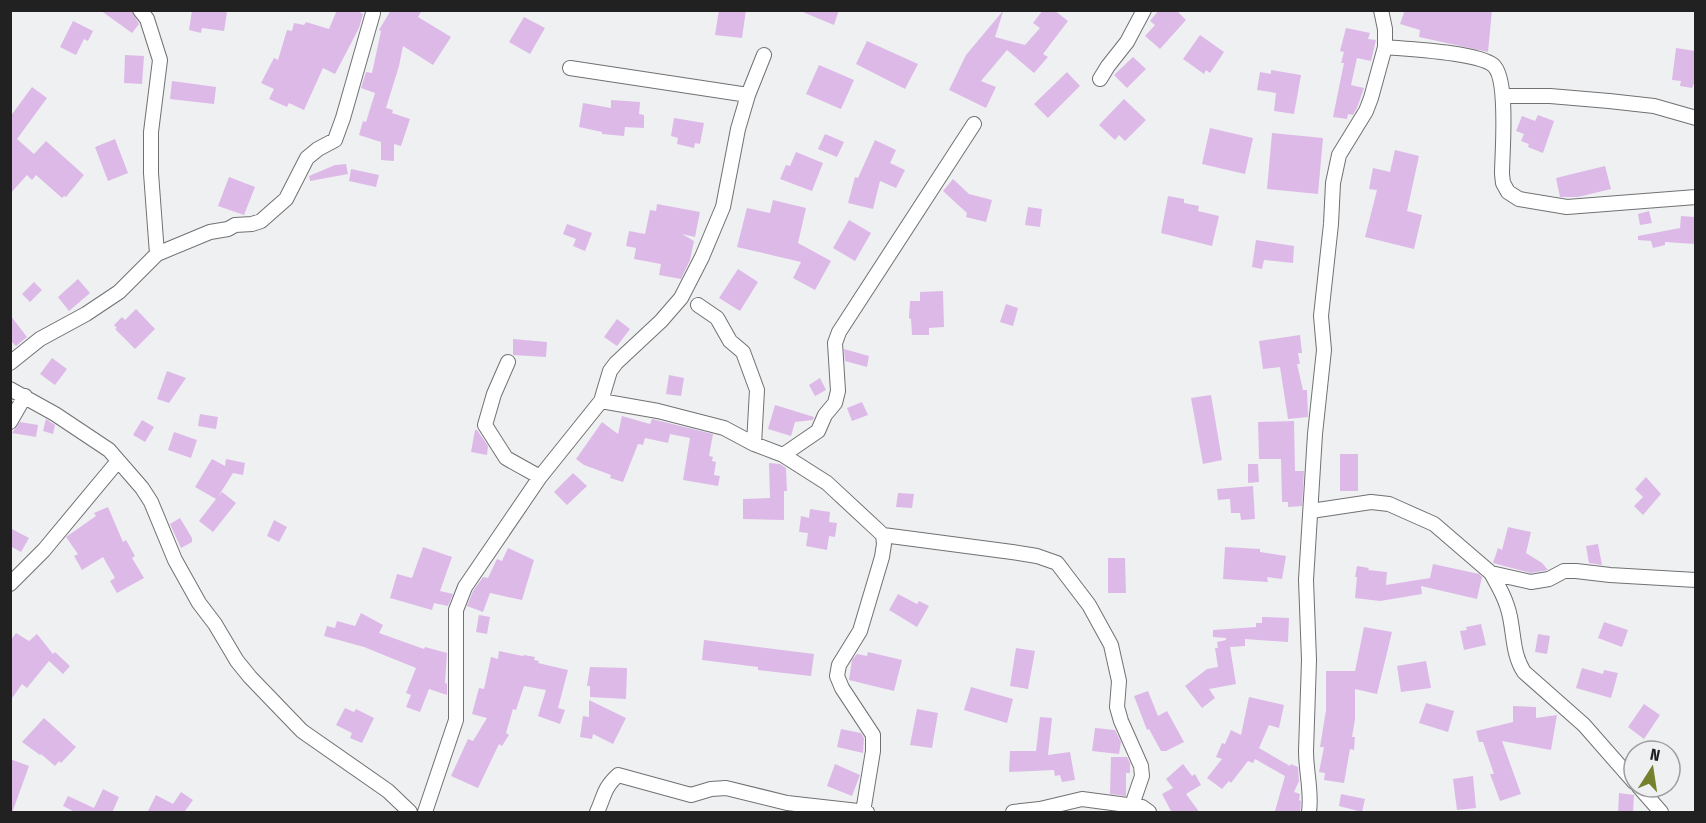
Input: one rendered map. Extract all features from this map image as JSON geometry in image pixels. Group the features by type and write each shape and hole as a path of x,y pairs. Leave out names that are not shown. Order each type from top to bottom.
{"street":[{"path":"140,10 147,19 160,60 151,132 151,173 157,254"},
{"path":"1100,79 1107,66 1127,42 1144,10"},
{"path":"1309,813 1310,786 1306,751 1309,660 1305,580 1315,434 1324,350 1321,316 1334,172 1339,155 1366,111 1385,46 1385,29 1381,10"},
{"path":"10,363 40,339 86,314 119,292 157,254 210,232 261,221 274,212 286,199 307,158 335,140 373,13"},
{"path":"1385,46 1482,59 1494,66 1498,72 1504,96 1503,183 1519,200 1567,207 1695,197"},
{"path":"424,813 456,720 456,610 465,587 540,477 601,401 610,371 681,298 702,257 723,207 738,129 748,94 764,55"},
{"path":"570,68 748,94"},
{"path":"1504,96 1550,96 1654,106 1695,118"},
{"path":"783,455 818,431 825,415 835,403 838,391 835,344 838,332 974,124"},
{"path":"698,305 717,318 730,341 743,352 757,390 754,444"},
{"path":"508,362 494,394 485,425 506,458 540,477"},
{"path":"10,389 25,396 109,450 151,502 175,560 198,603 250,677 302,731 388,791 410,813"},
{"path":"10,422 25,396"},
{"path":"601,401 658,411 724,428 754,444 783,455 827,483 883,535 1037,556 1057,563 1089,605 1111,645 1119,681 1117,707 1141,766 1142,776 1132,805"},
{"path":"10,584 44,550 118,461"},
{"path":"1311,511 1371,502 1389,504 1434,524 1491,573 1507,604 1518,663 1524,672 1584,725 1622,768"},
{"path":"597,813 604,790 618,775 691,795 711,789 726,788 787,803 865,812 873,735 842,688 837,676 839,665 860,631 882,557 883,535"},
{"path":"1491,573 1531,582 1549,579 1564,571 1695,580"},
{"path":"1013,813 1041,811 1082,799 1142,807 1149,813"},
{"path":"1649,799 1661,813"}],"building":[{"path":"100,10 131,10 139,24 132,33"},
{"path":"192,10 222,10 227,13 224,31 202,28 201,33 189,30"},
{"path":"337,10 356,10 363,14 359,28 335,74 323,68 304,110 289,103 287,107 269,99 274,89 261,83 274,58 278,60 287,30 292,31 294,23 304,25 306,22 329,29"},
{"path":"391,10 422,10 418,17 451,37 433,65 403,46 386,108 393,110 392,113 410,119 401,146 394,144 394,161 381,160 381,142 359,135 363,121 366,122 375,93 361,88 366,72 372,73 381,31 379,30"},
{"path":"719,10 746,10 742,38 715,35"},
{"path":"798,10 839,10 834,25"},
{"path":"1043,10 1054,10 1068,21 1043,54 1048,57 1034,73 1007,50 981,81 996,87 986,108 949,90 966,55 1002,12 995,37 1025,45 1040,28 1033,23"},
{"path":"1159,10 1176,10 1186,20 1160,49 1145,36 1155,25 1150,21"},
{"path":"1405,10 1492,10 1488,52 1419,37 1420,30 1400,24"},
{"path":"524,17 545,28 530,54 509,42"},
{"path":"73,21 93,31 88,41 84,39 76,55 60,47"},
{"path":"1346,28 1370,33 1368,39 1376,40 1371,61 1357,58 1351,85 1364,88 1357,108 1353,115 1348,114 1347,119 1333,117 1344,63 1341,63 1344,52 1340,51"},
{"path":"1200,35 1224,52 1210,73 1206,70 1204,74 1183,59"},
{"path":"867,41 918,64 905,89 856,64"},
{"path":"1676,48 1695,51 1695,83 1692,88 1680,86 1681,81 1672,80"},
{"path":"125,55 144,56 142,84 124,83"},
{"path":"1133,57 1146,69 1127,88 1114,75"},
{"path":"819,65 854,80 841,109 806,94"},
{"path":"1271,70 1301,75 1294,114 1274,111 1276,93 1257,90 1260,72 1271,74"},
{"path":"1067,72 1080,86 1048,118 1034,104"},
{"path":"172,81 216,87 214,104 170,99"},
{"path":"32,87 47,98 17,139 34,154 46,141 84,175 66,197 62,198 36,175 32,180 27,175 10,194 10,117"},
{"path":"1124,99 1146,120 1125,141 1119,135 1115,140 1099,125"},
{"path":"611,100 640,102 639,114 644,115 644,128 625,127 624,136 602,134 602,132 579,127 583,103 611,108"},
{"path":"1538,115 1554,121 1543,153 1528,147 1529,144 1521,141 1524,134 1516,131 1522,116 1535,121"},
{"path":"674,118 704,123 700,144 695,143 694,148 677,144 678,138 671,136"},
{"path":"1210,128 1253,138 1245,174 1202,164"},
{"path":"1272,133 1323,138 1318,194 1267,189"},
{"path":"825,134 844,142 837,157 818,149"},
{"path":"115,139 128,173 108,181 95,147"},
{"path":"875,140 896,150 890,163 905,170 896,188 880,181 873,209 848,203 855,177 858,178"},
{"path":"1395,150 1419,156 1407,211 1422,215 1414,249 1365,237 1377,190 1369,189 1373,168 1390,172"},
{"path":"796,152 823,163 812,191 780,179 786,165 790,166"},
{"path":"346,164 348,174 310,181 309,176 335,165"},
{"path":"1605,166 1611,189 1578,197 1560,197 1556,178"},
{"path":"351,169 379,175 376,187 349,181"},
{"path":"229,177 255,187 244,215 218,206"},
{"path":"953,179 969,194 992,200 986,222 966,217 967,213 943,191"},
{"path":"1168,196 1184,199 1184,203 1199,206 1198,211 1219,216 1212,246 1161,233"},
{"path":"773,200 806,208 798,243 831,261 815,290 793,278 801,262 737,247 747,208 770,213"},
{"path":"657,204 700,212 695,237 682,234 694,241 690,260 681,279 659,275 661,264 634,259 636,248 626,246 629,231 645,234 650,210 656,211"},
{"path":"1028,207 1042,209 1040,227 1025,225"},
{"path":"1649,211 1652,223 1640,225 1638,214"},
{"path":"1681,216 1695,217 1695,244 1665,242 1665,245 1653,248 1651,241 1638,240 1638,236 1680,228"},
{"path":"849,220 871,233 855,261 833,248"},
{"path":"567,224 592,233 585,251 573,246 576,239 563,234"},
{"path":"1256,240 1294,246 1293,263 1264,260 1262,269 1252,267"},
{"path":"738,269 758,282 740,311 719,298"},
{"path":"78,279 90,293 69,311 58,297"},
{"path":"34,282 42,290 30,302 22,294"},
{"path":"943,291 944,327 929,328 929,335 912,335 909,318 910,301 920,301 920,292"},
{"path":"1006,304 1018,308 1013,326 1000,322"},
{"path":"136,309 155,329 135,349 115,329 117,328 114,325 122,317 125,320"},
{"path":"10,315 27,337 16,346 10,340"},
{"path":"617,319 630,329 617,346 604,337"},
{"path":"1300,335 1302,353 1298,353 1300,364 1297,364 1303,390 1307,390 1308,417 1288,419 1280,367 1263,369 1259,341"},
{"path":"513,339 547,342 546,357 513,355"},
{"path":"844,349 869,356 867,367 845,361"},
{"path":"52,358 67,369 55,385 40,374"},
{"path":"167,371 186,378 169,403 157,399"},
{"path":"669,375 684,378 681,396 666,394"},
{"path":"820,378 826,390 815,396 809,385"},
{"path":"1211,395 1222,460 1203,464 1191,398"},
{"path":"862,402 868,415 852,421 847,408"},
{"path":"775,405 814,417 813,420 795,422 791,436 768,429"},
{"path":"200,414 218,417 216,429 198,426"},
{"path":"622,416 650,424 652,419 713,434 709,456 713,457 712,461 716,462 714,475 720,476 718,486 683,480 690,438 670,434 668,443 645,438 643,445 638,444 623,482 610,478 611,475 584,465 576,459 602,422 618,434"},
{"path":"46,419 55,425 53,434 43,431"},
{"path":"142,420 154,427 145,442 133,435"},
{"path":"1294,421 1295,471 1304,471 1302,506 1288,507 1288,502 1282,502 1281,459 1259,459 1258,422"},
{"path":"20,422 38,425 36,437 12,433"},
{"path":"475,430 488,446 487,455 471,452"},
{"path":"174,432 197,440 191,458 168,450"},
{"path":"1340,454 1358,454 1358,491 1340,491"},
{"path":"212,459 225,466 226,459 245,463 243,475 233,473 218,497 222,492 236,503 213,532 199,521 216,499 195,487"},
{"path":"769,463 780,464 786,468 787,491 784,491 784,520 743,519 743,499 770,498"},
{"path":"1248,464 1258,464 1259,482 1248,483"},
{"path":"573,473 587,486 567,505 554,492"},
{"path":"1646,477 1661,494 1643,515 1634,506 1643,497 1635,489"},
{"path":"1253,486 1255,519 1241,520 1240,513 1231,513 1230,499 1218,500 1217,489"},
{"path":"898,493 914,494 912,508 896,507"},
{"path":"108,507 123,542 126,540 135,556 132,558 144,578 117,593 110,581 115,578 103,557 82,570 74,556 78,554 66,537 96,516 94,513"},
{"path":"810,509 830,512 829,522 837,523 835,537 829,536 827,550 806,546 808,533 799,532 801,516 809,518"},
{"path":"180,518 192,538 192,542 181,548 170,524"},
{"path":"274,520 287,527 279,542 267,536"},
{"path":"1508,527 1531,532 1526,553 1542,563 1548,570 1531,573 1493,563 1498,548 1502,550"},
{"path":"10,528 29,538 21,552 10,546"},
{"path":"1598,544 1602,565 1589,563 1586,546"},
{"path":"423,547 452,557 440,591 453,594 448,606 434,603 432,610 390,598 397,574 412,578"},
{"path":"1225,547 1260,549 1260,552 1286,556 1282,579 1267,577 1268,582 1223,579"},
{"path":"508,548 534,560 522,600 490,593 483,612 467,606 473,591 483,577 488,578 497,559 502,561"},
{"path":"1108,558 1125,558 1126,593 1108,593"},
{"path":"1433,564 1479,574 1482,577 1477,599 1421,586 1422,594 1380,601 1355,598 1357,566 1387,572 1386,585 1430,578"},
{"path":"898,594 917,604 919,601 929,606 917,627 889,610"},
{"path":"361,613 383,625 379,633 424,649 425,647 447,653 445,683 447,684 447,695 429,689 420,712 406,707 411,695 406,693 416,668 364,647 324,636 327,626 335,628 337,621 355,626"},
{"path":"479,615 490,617 487,634 476,632"},
{"path":"1262,617 1289,618 1288,642 1245,639 1245,646 1230,647 1236,684 1209,689 1215,698 1202,708 1185,686 1207,669 1218,667 1215,648 1218,648 1217,642 1226,640 1226,638 1213,637 1213,630 1256,627 1256,623 1262,623"},
{"path":"1604,622 1628,630 1622,647 1598,638"},
{"path":"1481,624 1486,645 1464,650 1460,631 1467,630 1466,627"},
{"path":"1364,627 1392,632 1377,694 1355,689 1355,719 1352,737 1355,737 1354,750 1350,749 1344,783 1324,780 1325,773 1319,772 1324,747 1320,747 1326,710 1326,671 1355,671"},
{"path":"16,633 29,641 37,634 53,654 55,652 70,666 63,674 49,661 27,688 22,684 10,701 10,641"},
{"path":"1538,634 1550,636 1547,654 1535,652"},
{"path":"704,640 814,654 811,676 702,660"},
{"path":"1016,648 1035,651 1028,689 1010,686"},
{"path":"499,651 535,657 534,660 539,661 538,663 568,670 558,708 565,710 560,724 538,716 546,690 524,686 516,710 513,709 506,733 509,735 502,746 499,744 478,788 451,776 468,739 473,741 487,718 472,714 479,688 484,689 491,657 498,659"},
{"path":"868,652 902,660 894,691 849,680 852,660 857,654 867,656"},
{"path":"1426,661 1431,688 1401,692 1397,666"},
{"path":"590,667 627,668 626,699 590,697 590,686 587,686"},
{"path":"1582,668 1603,674 1604,670 1618,673 1611,698 1576,688"},
{"path":"971,687 1013,699 1007,723 964,710"},
{"path":"1148,691 1158,716 1167,711 1184,742 1166,751 1161,751 1149,729 1147,730 1134,696"},
{"path":"1249,697 1284,705 1279,728 1269,725 1259,748 1290,766 1291,764 1298,767 1299,781 1294,792 1300,794 1300,813 1275,811 1285,776 1255,759 1253,763 1248,761 1231,783 1229,781 1222,789 1207,778 1222,759 1216,757 1231,730 1241,735"},
{"path":"589,700 626,718 613,744 593,734 592,739 580,737 583,716 589,717"},
{"path":"1426,703 1454,711 1448,732 1419,723"},
{"path":"1644,704 1660,715 1644,739 1628,727"},
{"path":"1513,706 1536,707 1536,718 1557,715 1551,750 1502,741 1521,794 1500,801 1490,774 1494,774 1483,742 1479,742 1476,731 1513,722"},
{"path":"345,708 354,712 356,709 374,718 362,743 350,738 352,733 336,725"},
{"path":"917,709 938,713 932,748 910,745"},
{"path":"1040,717 1052,718 1048,755 1070,752 1075,780 1062,782 1060,775 1055,776 1054,770 1009,772 1010,751 1036,751"},
{"path":"44,718 76,747 61,763 59,761 55,766 22,742"},
{"path":"1095,728 1115,730 1121,742 1119,754 1092,751"},
{"path":"841,729 861,733 864,738 863,753 837,747"},
{"path":"1111,757 1127,757 1130,763 1130,773 1126,773 1126,796 1110,794"},
{"path":"10,759 29,766 12,813 10,812"},
{"path":"835,764 860,775 852,796 827,786"},
{"path":"1183,764 1192,776 1195,774 1201,785 1186,794 1200,813 1172,813 1162,794 1173,788 1166,779"},
{"path":"1473,776 1476,808 1457,810 1453,779"},
{"path":"103,789 119,797 112,813 77,813 63,806 68,796 94,808"},
{"path":"181,792 193,800 185,811 188,813 147,813 156,795 173,804"},
{"path":"1619,793 1622,793 1622,799 1634,799 1633,813 1618,813"},
{"path":"1341,794 1365,799 1362,812 1339,806"}]}
